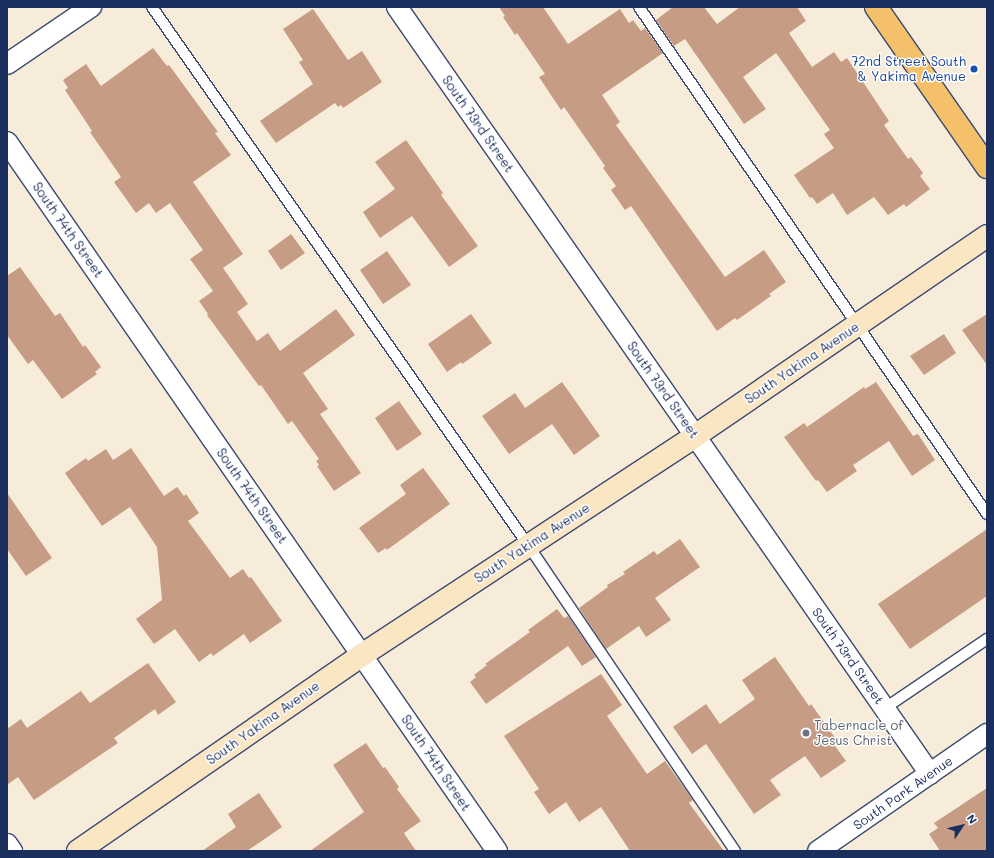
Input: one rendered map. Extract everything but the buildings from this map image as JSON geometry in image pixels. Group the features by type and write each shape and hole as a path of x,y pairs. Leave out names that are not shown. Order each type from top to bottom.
{"main road":[{"path":"876,7 987,167"},
{"name":"South Yakima Avenue","path":"78,851 362,655 695,436 987,236"}],"street":[{"path":"7,64 91,7"},
{"name":"South 73rd Street","path":"397,7 930,774"},
{"name":"South 74th Street","path":"7,142 497,851"},
{"name":"South Park Avenue","path":"818,851 987,734"},
{"path":"7,844 12,851"}],"lane":[{"path":"152,7 528,545 736,851"},
{"path":"639,7 987,514"},
{"path":"884,708 987,640"}],"place":[{"name":"72nd Street South & Yakima Avenue","path":"974,69"},
{"name":"Tabernacle of Jesus Christ","path":"806,733"}]}
